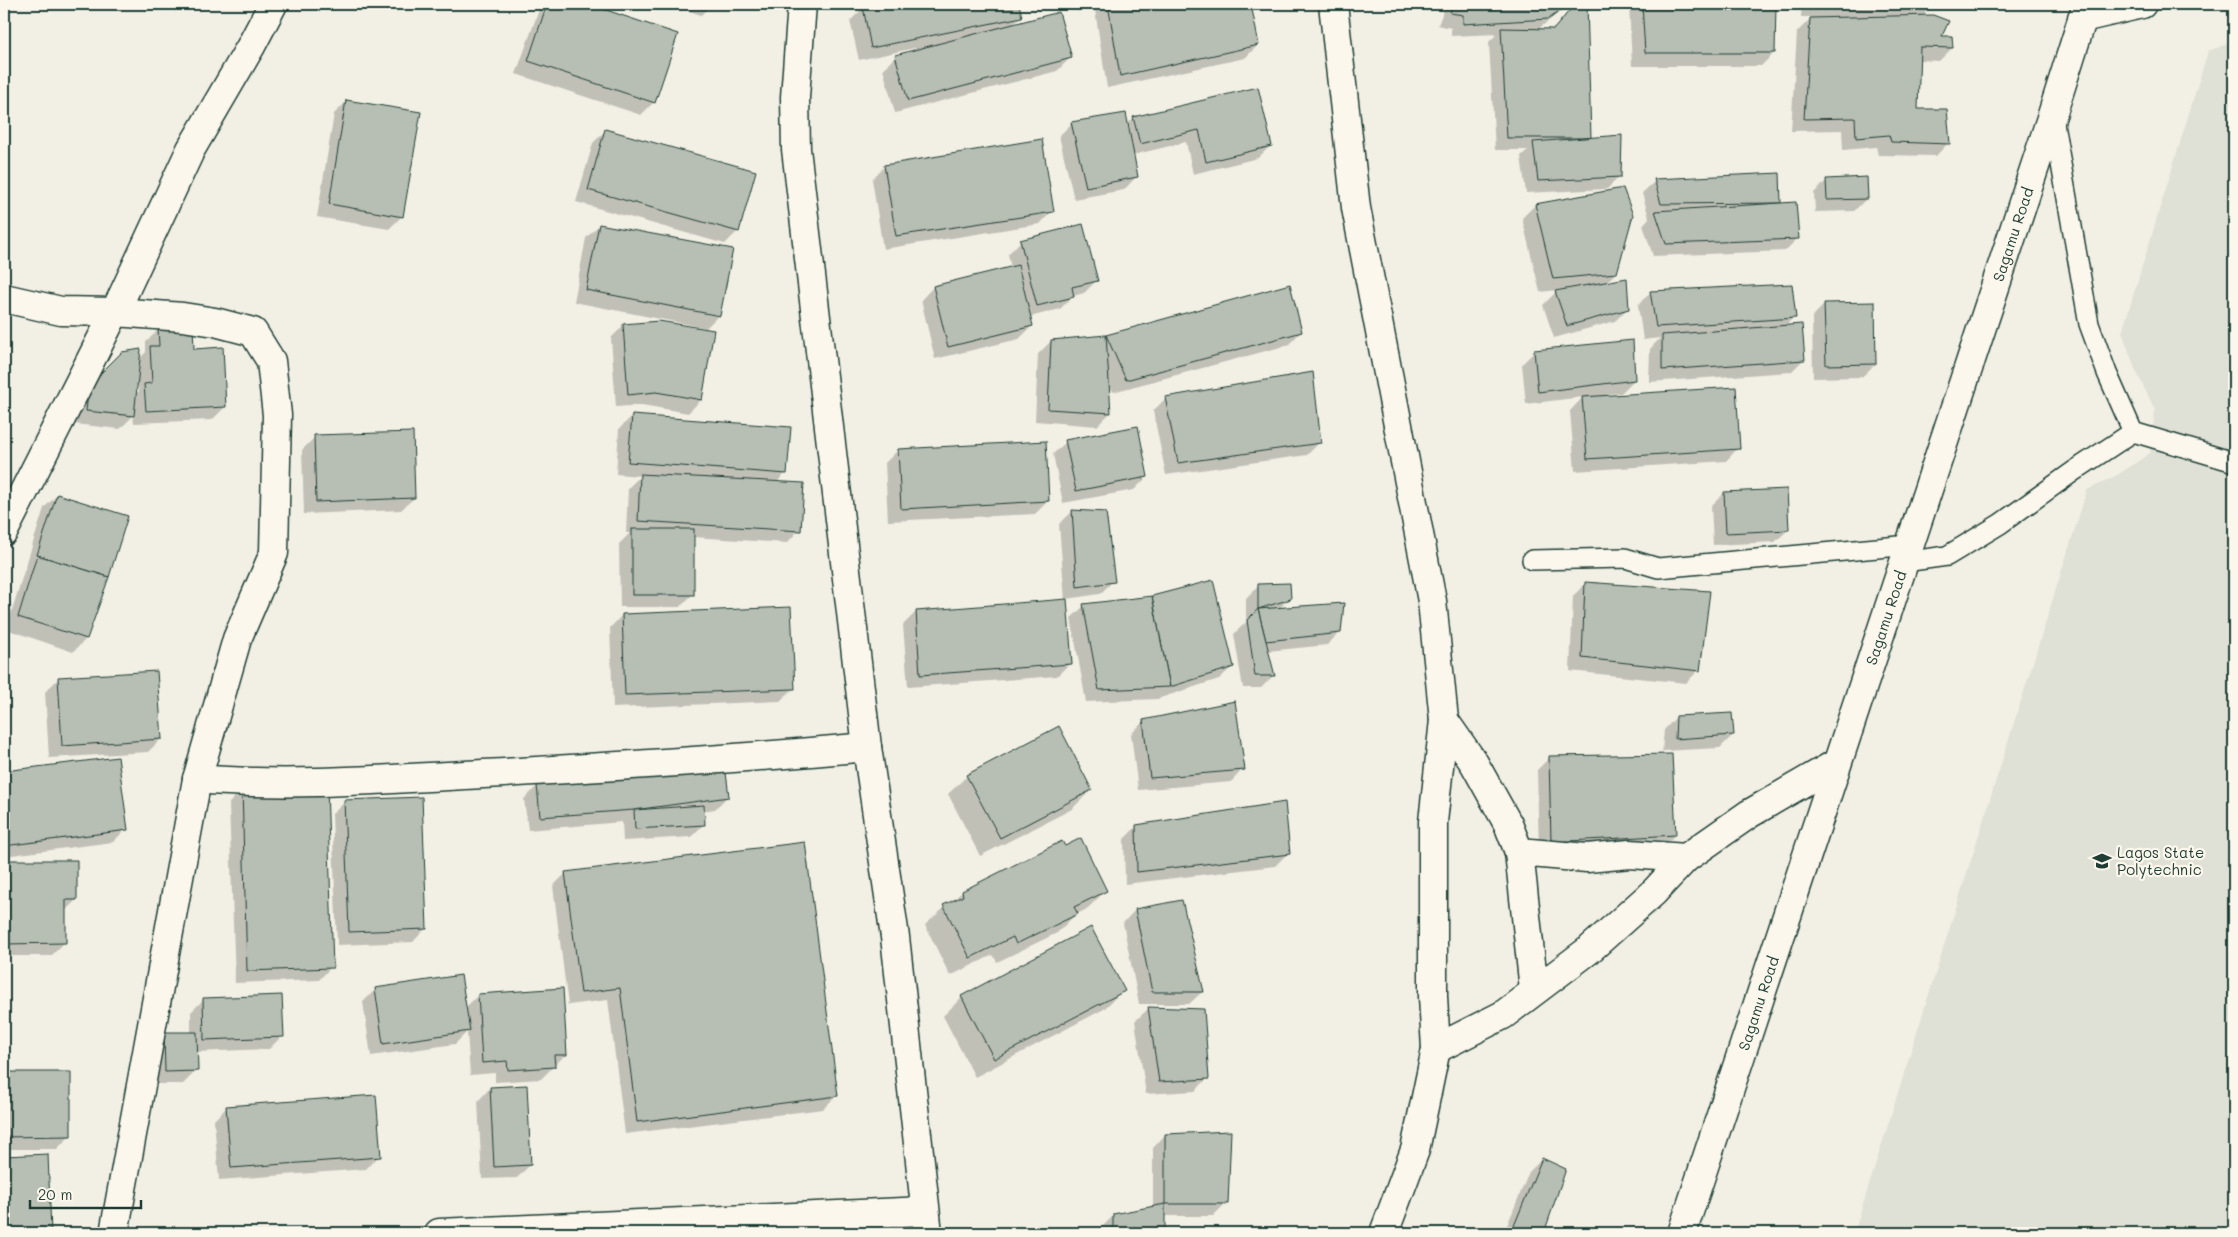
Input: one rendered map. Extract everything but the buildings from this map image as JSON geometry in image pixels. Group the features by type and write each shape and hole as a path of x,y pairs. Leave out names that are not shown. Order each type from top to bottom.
{"main road":[{"path":"4,531 115,312 191,149 251,46 273,4"},
{"path":"439,1233 927,1222 895,937 867,748 796,149 795,97 802,4"},
{"path":"1333,4 1356,208 1432,601 1444,720 1433,822 1433,996 1436,1049 1416,1150 1384,1233"},
{"path":"2085,11 2142,4"},
{"name":"Sagamu Road","path":"1682,1233 2085,11"},
{"path":"4,298 61,311 115,312 183,317 215,322 254,332 271,361 277,415 274,553 237,639 197,779 114,1233"},
{"path":"1444,720 1474,764 1508,824 1519,852 1534,990"},
{"path":"197,779 242,783 328,782 725,760 867,748"},
{"path":"1436,1049 1503,1015 1589,950 1654,892 1686,858 1749,814 1837,763"},
{"path":"1519,852 1587,858 1630,854 1686,858"}],"lane":[{"path":"2052,115 2089,324 2107,373 2133,432 2234,462"},
{"path":"1532,560 1626,558 1658,568 1907,553 1947,556 2000,524 2133,432"}],"shaded area":[{"name":"Lagos State Polytechnic","path":"2234,42 2234,1233 1854,1233 2087,490 2119,474 2150,453 2155,410 2135,369 2122,332 2208,51"}],"place":[{"name":"Lagos State Polytechnic","path":"2102,861"}]}
